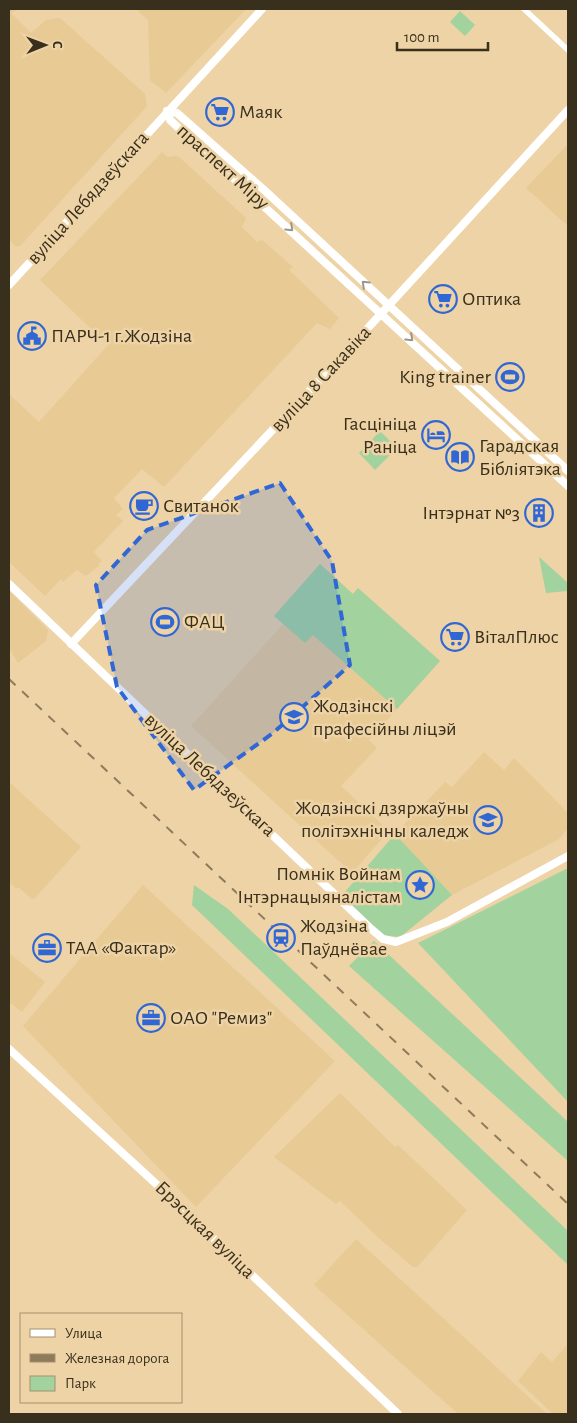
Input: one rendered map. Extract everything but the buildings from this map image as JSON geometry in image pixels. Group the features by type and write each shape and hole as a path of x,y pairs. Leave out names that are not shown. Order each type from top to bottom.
{"main road":[{"name":"вуліца Лебядзеўскага","path":"9,285 262,9"},
{"name":"вуліца 8 Сакавіка","path":"71,644 389,306 568,110"},
{"name":"праспект Міру","path":"568,471 276,201 177,113 167,111 170,120 269,208 496,417 568,486"},
{"path":"269,208 276,201"},
{"path":"496,417 502,410"},
{"name":"вуліца Лебядзеўскага","path":"9,584 383,938 396,942 447,922 568,856"},
{"name":"Брэсцкая вуліца","path":"9,1049 153,1181 398,1414"}],"street":[{"path":"524,9 568,50"}],"highlighted area":[{"path":"280,483 332,561 350,665 273,733 194,790 117,687 96,585 147,530"}],"shaded area":[{"path":"9,9 19,9 11,13 31,33 46,20 60,18 145,94 147,106 20,246 15,246 9,240"},
{"path":"136,9 246,9 166,93 150,80 148,20"},
{"path":"568,144 568,226 526,188"},
{"path":"162,152 167,157 178,156 246,218 242,227 257,242 262,240 293,267 289,270 339,318 330,329 317,323 164,487 142,469 114,498 123,509 116,515 123,521 94,552 102,561 98,564 100,565 86,576 77,570 63,582 61,579 45,596 9,562 9,394 39,422 108,345 40,280"},
{"name":"Жодзінскі прафесійны ліцэй","path":"320,564 353,594 358,588 440,661 369,740 377,748 341,786 389,831 352,873 191,726 283,624 274,616"},
{"path":"9,591 48,630 46,641 18,663 9,648"},
{"name":"Жодзінскі дзяржаўны політэхнічны каледж","path":"484,752 504,770 514,758 568,813 568,828 559,839 452,895 395,834 445,782 452,787"},
{"path":"9,782 81,847 32,899 9,882"},
{"path":"143,885 335,1061 196,1207 23,1026"},
{"path":"9,953 45,982 22,1012 9,1002"},
{"path":"340,1093 395,1147 398,1145 467,1210 417,1267 413,1267 381,1240 340,1201 348,1193 336,1204 274,1157"},
{"path":"356,1239 547,1414 458,1414 314,1285"},
{"path":"568,1344 568,1414 553,1414 518,1381 541,1352 552,1362"}],"green space":[{"path":"460,11 475,25 465,36 450,22"},
{"path":"380,431 397,448 375,470 359,453"},
{"path":"539,557 568,583 567,591 546,593"},
{"path":"320,564 353,594 358,588 440,661 397,709 313,635 305,643 274,616"},
{"path":"395,834 452,895 400,937 382,935 344,899 345,892"},
{"path":"568,868 568,1102 418,943"},
{"path":"194,885 228,909 568,1231 568,1265 192,905"},
{"path":"374,941 568,1122 568,1161 349,966"}],"railway":[{"path":"9,679 568,1204"}],"place":[{"name":"Маяк","path":"220,112"},
{"name":"Оптика","path":"443,299"},
{"name":"ПАРЧ-1 г.Жодзіна","path":"32,336"},
{"name":"King trainer","path":"510,377"},
{"name":"Гасцініца Раніца","path":"436,435"},
{"name":"Гарадская Бібліятэка","path":"460,457"},
{"name":"Свитанок","path":"144,506"},
{"name":"Інтэрнат №3","path":"539,513"},
{"name":"ФАЦ","path":"165,622"},
{"name":"ВіталПлюс","path":"455,637"},
{"name":"Жодзінскі прафесійны ліцэй","path":"294,717"},
{"name":"Жодзінскі дзяржаўны політэхнічны каледж","path":"488,820"},
{"name":"Помнік Войнам Інтэрнацыяналістам","path":"420,885"},
{"name":"Жодзіна Паўднёвае","path":"281,938"},
{"name":"ТАА «Фактар»","path":"47,948"},
{"name":"ОАО \"Ремиз\"","path":"151,1018"}]}
